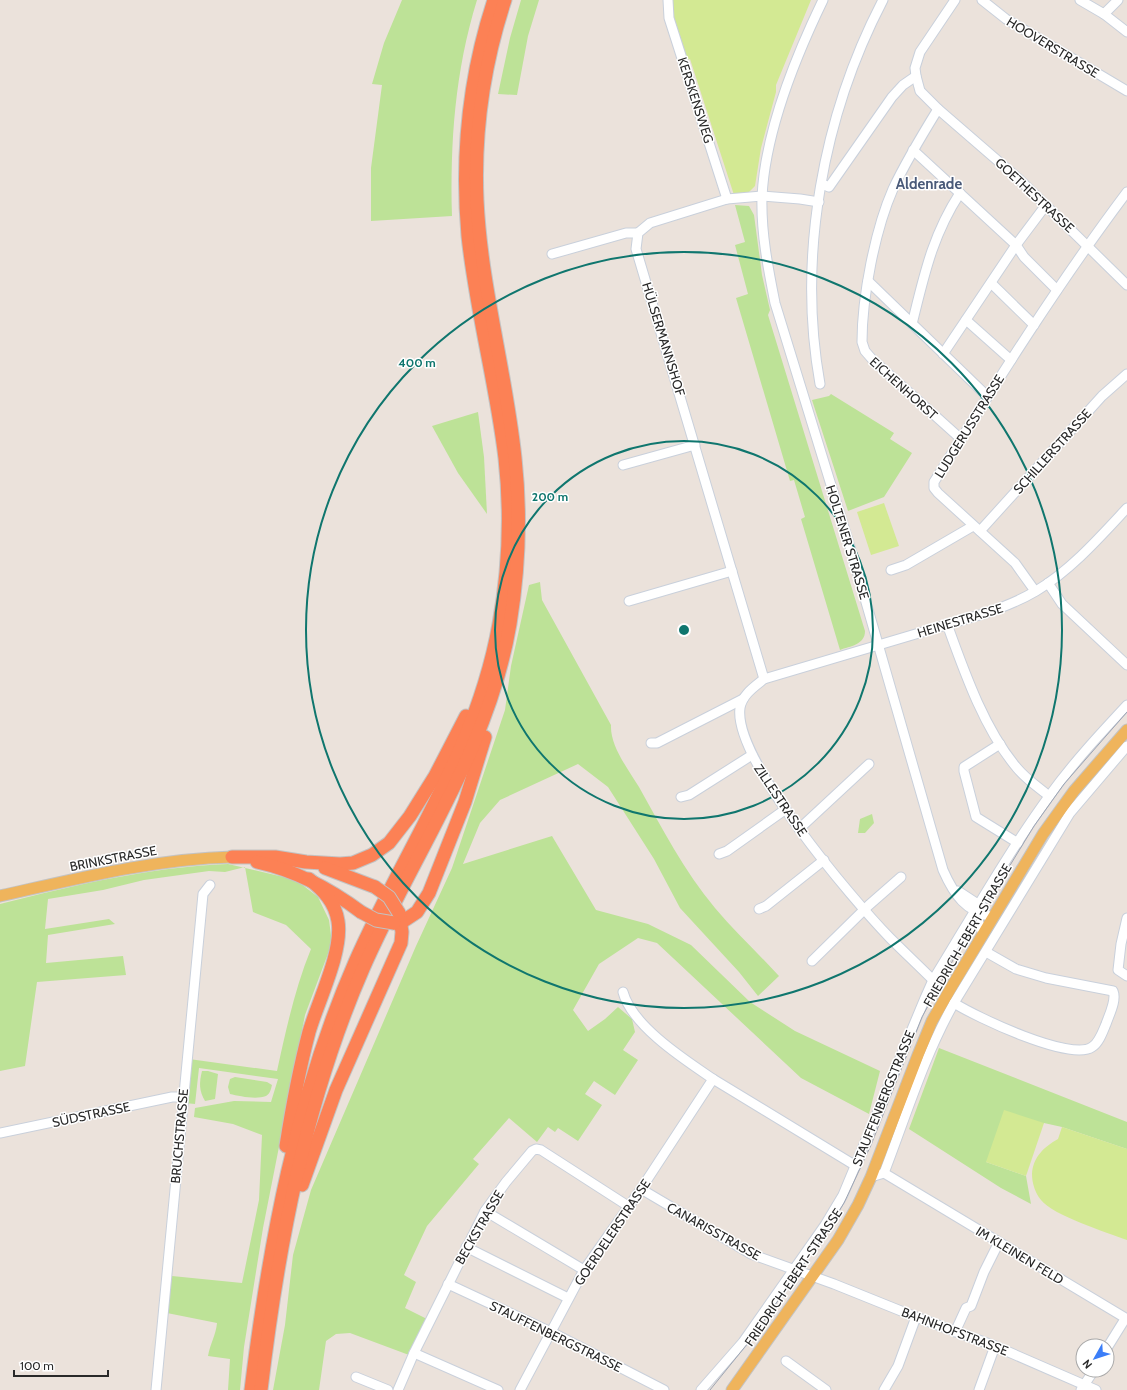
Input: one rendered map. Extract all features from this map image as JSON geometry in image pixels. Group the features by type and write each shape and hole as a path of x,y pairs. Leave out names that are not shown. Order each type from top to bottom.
{"highway":[{"path":"251,1390 262,1308 279,1209 311,1081 340,999 369,932 444,786 462,747 484,690 495,645 505,584 508,502 505,459 482,293 466,203 466,164 469,116 474,73 494,0"},
{"path":"478,268 476,165 479,118 486,73 496,26 504,0"},
{"path":"232,857 273,866 309,879 331,890 361,912 376,920 398,919 417,912 424,904 446,853 465,802 491,719 510,626 516,584 519,544 519,503 510,419 482,293"},
{"path":"232,857 275,857 306,862 340,864 362,860 382,850 398,833 434,776 462,724 495,645"},
{"path":"261,1390 272,1311 287,1222 321,1084 349,1003 378,937 453,791 471,752 498,679"},
{"path":"287,1222 336,1090 396,955 402,932 389,898 375,887 306,862"},
{"path":"279,1209 282,1168 298,1077 310,1031 334,958 339,933 338,921 332,903 326,895 309,879"}],"main road":[{"name":"FRIEDRICH-EBERT-STRASSE","path":"732,1390 838,1240 858,1205 871,1177 932,1022 983,934 1056,815 1074,791 1127,730"},
{"name":"BRINKSTRASSE","path":"0,896 156,864 203,858 232,857"}],"street":[{"name":"KERSKENSWEG","path":"668,0 667,9 669,18 727,199"},
{"name":"HOLTENER STRASSE","path":"823,0 805,40 783,98 770,147 762,196 762,223 766,262 775,303 878,646 943,870 960,899 979,908 983,934"},
{"path":"820,384 812,319 814,248 818,202 827,152 850,76 883,0"},
{"path":"822,184 829,187 892,97 903,85 916,76 915,68 920,52 955,0"},
{"name":"HOOVERSTRASSE","path":"982,0 1006,19 1127,91"},
{"path":"1080,0 1104,14 1127,32"},
{"path":"1104,14 1118,0"},
{"name":"GOETHESTRASSE","path":"916,76 920,91 938,109 1046,205 1127,285"},
{"name":"EICHENHORST","path":"938,109 913,150 892,191 868,281 862,342 865,351 872,359 961,439"},
{"path":"913,150 1016,245 1024,256 1057,290"},
{"name":"LUDGERUSSTRASSE","path":"1035,591 1015,563 934,488 934,482 1010,360 1088,245 1127,192"},
{"path":"912,324 930,253 947,212 960,194"},
{"path":"552,254 626,232 638,234 650,223 727,199 762,196 818,202"},
{"path":"943,354 1016,245 1046,205"},
{"name":"HÜLSERMANNSHOF","path":"638,234 636,249 764,679"},
{"path":"868,281 987,396"},
{"path":"990,283 1034,325"},
{"name":"LUDGERUSSTRASSE","path":"966,320 1010,360"},
{"name":"SCHILLERSTRASSE","path":"977,528 1102,396 1127,374"},
{"path":"623,465 695,445"},
{"name":"HEINESTRASSE","path":"878,646 983,614 1035,591 1048,583 1080,556 1127,508"},
{"path":"891,570 906,565 977,528"},
{"path":"629,601 732,571"},
{"path":"1048,583 1062,604 1127,665"},
{"path":"947,624 975,695 1000,744 1018,768 1035,786 1050,796"},
{"path":"651,743 657,743 743,699 750,690 764,679 878,646"},
{"name":"ZILLESTRASSE","path":"743,699 740,714 752,755 765,780 799,829 865,910 934,980"},
{"name":"STAUFFENBERGSTRASSE","path":"701,1390 743,1342 825,1225 843,1195 916,1016 934,980 1018,843 1072,766 1127,705"},
{"path":"1000,744 966,764 964,771 976,817 1018,843"},
{"name":"FRIEDRICH-EBERT-STRASSE","path":"884,1173 941,1026 1047,848 1070,813 1127,746"},
{"path":"681,797 689,795 752,755"},
{"path":"799,829 869,764"},
{"path":"719,854 727,851 786,809"},
{"path":"759,909 766,906 824,860"},
{"path":"812,961 901,877"},
{"name":"BRUCHSTRASSE","path":"156,1390 203,894 210,885"},
{"path":"979,908 996,913"},
{"path":"1127,918 1121,944 1118,970 1127,976"},
{"path":"954,1004 992,1024 1056,1047 1082,1051 1092,1047 1104,1029 1115,994 1110,990 1039,976 1016,969 986,952"},
{"path":"623,992 626,1003 651,1032 677,1055 856,1166"},
{"name":"GOERDELERSTRASSE","path":"520,1390 584,1270 641,1189 714,1079"},
{"name":"SÜDSTRASSE","path":"0,1133 172,1097 183,1097"},
{"name":"BECKSTRASSE","path":"398,1390 414,1353 485,1211 506,1182 532,1151 536,1149 541,1150 628,1206"},
{"path":"871,1177 884,1173"},
{"name":"IM KLEINEN FELD","path":"884,1173 1126,1319 1114,1338"},
{"name":"CANARISSTRASSE","path":"641,1189 751,1254 812,1277"},
{"path":"485,1211 584,1270"},
{"path":"956,1332 966,1308 971,1306 984,1272 999,1242"},
{"path":"466,1248 568,1298"},
{"name":"BAHNHOFSTRASSE","path":"812,1277 995,1346 1083,1387 1096,1390"},
{"name":"STAUFFENBERGSTRASSE","path":"448,1284 551,1332 664,1390"},
{"path":"884,1390 898,1366 916,1317"},
{"path":"979,1390 995,1346"},
{"path":"414,1353 498,1390"},
{"path":"786,1361 826,1390"},
{"path":"356,1377 388,1390"},
{"path":"1083,1387 1089,1378"}],"green space":[{"path":"402,0 477,0 459,80 453,134 452,216 371,221 371,168 382,85 372,84 384,43"},
{"path":"521,0 539,0 528,36 517,95 498,94 510,38"},
{"path":"671,0 811,0 776,85 776,92 761,148 755,186 749,192 734,195 690,59 687,60 671,13"},
{"path":"735,205 749,206 754,215 762,275 770,310 768,315 865,631 860,642 840,650 801,519 805,517 794,480 790,481 736,298 748,294 735,245 745,242"},
{"path":"831,394 894,433 890,439 912,453 884,497 848,511 812,400 829,396"},
{"path":"478,412 484,457 487,514 458,473 432,426"},
{"path":"884,503 899,546 871,555 857,512"},
{"path":"540,582 542,600 611,725 613,741 620,757 674,849 693,879 715,908 730,926 779,976 758,996 739,972 680,908 654,859 608,787 578,764 500,800 480,823 463,864 552,836 596,910 648,924 691,945 750,1002 795,1031 880,1071 869,1114 801,1078 657,943 638,938 599,964 573,1010 588,1031 605,1019 618,1007 632,1019 635,1032 623,1050 638,1060 615,1095 594,1081 585,1094 602,1105 578,1141 558,1128 555,1132 548,1127 537,1142 509,1118 473,1159 479,1164 427,1226 404,1275 416,1282 405,1308 427,1319 409,1355 350,1333 336,1334 326,1341 319,1390 273,1390 285,1325 293,1255 311,1190 416,946 452,868 505,710 511,666 529,585"},
{"path":"872,814 874,823 865,833 858,833 860,819"},
{"path":"228,864 243,868 225,872 209,871 144,880 103,890 48,899 45,929 109,919 115,924 48,935 46,963 123,956 126,975 37,982 25,1066 0,1071 0,904 113,878 170,869"},
{"path":"245,868 296,880 318,897 329,920 332,943 305,1015 263,1228 244,1347 240,1390 228,1390 230,1359 208,1356 217,1323 167,1313 172,1276 242,1283 259,1200 262,1135 233,1124 194,1117 195,1108 234,1101 271,1102 278,1079 199,1068 195,1104 185,1103 189,1059 277,1071 287,1025 305,964 311,949 286,925 253,912"},
{"path":"939,1048 1127,1122 1127,1149 1062,1127 1044,1123 986,1162 1026,1176 1031,1204 1001,1188 909,1129"},
{"path":"202,1071 218,1074 215,1099 205,1101 203,1097 200,1087"},
{"path":"235,1077 267,1082 272,1085 271,1090 266,1096 257,1098 230,1094 228,1087 230,1079"},
{"path":"1004,1110 1044,1123 1026,1176 986,1162"},
{"path":"1062,1127 1127,1149 1127,1240 1068,1218 1048,1206 1037,1194 1032,1177 1035,1162 1040,1153 1048,1145 1058,1139"}],"tram line":[{"path":"710,1390 748,1343 823,1237 844,1203 871,1145 922,1017 959,949 1034,826 1064,784 1127,712"}],"district":[{"name":"Aldenrade","path":"929,184"}]}
